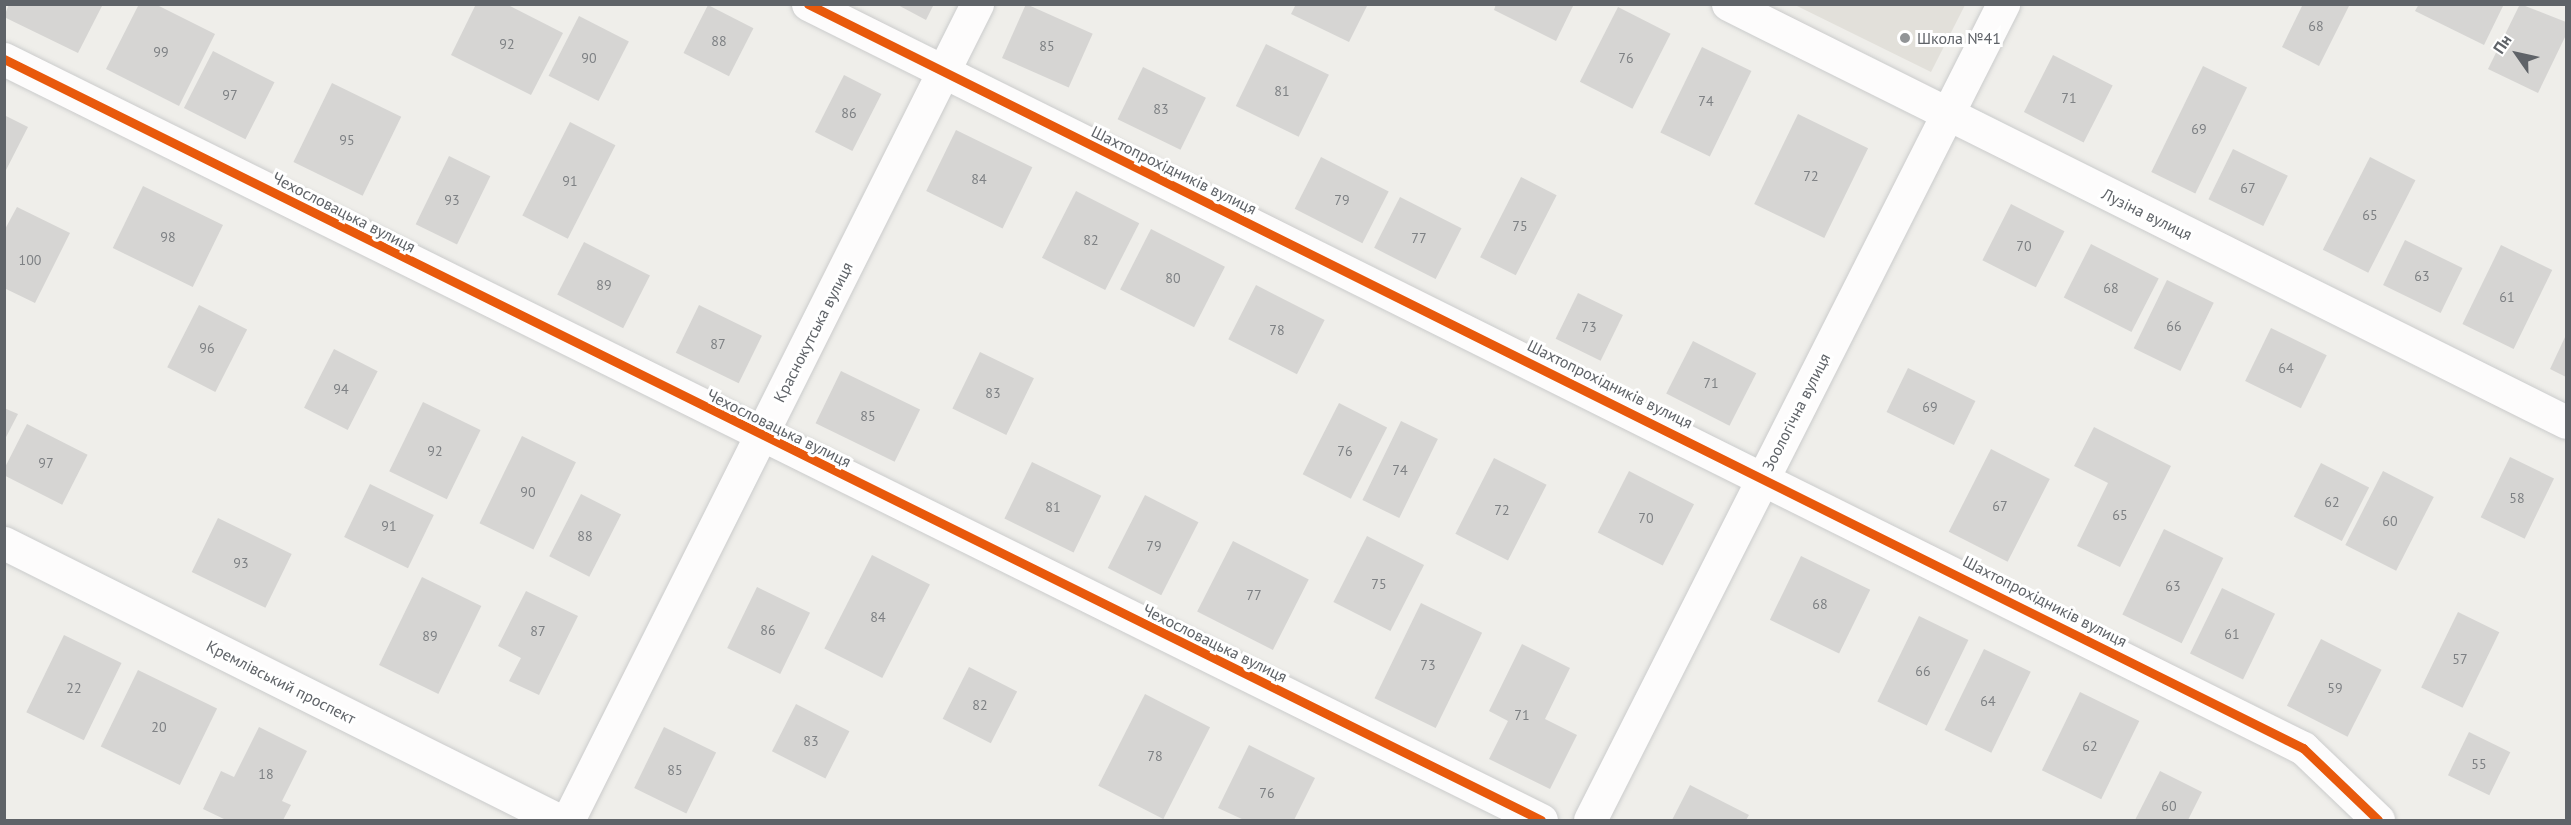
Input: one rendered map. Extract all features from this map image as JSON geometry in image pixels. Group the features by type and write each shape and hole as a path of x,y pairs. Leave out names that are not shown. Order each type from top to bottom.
{"street":[{"name":"Шахтопрохідників вулиця","path":"808,4 943,73 1764,477 2303,748 2378,820"},
{"name":"Краснокутська вулиця","path":"568,820 977,4"},
{"name":"Лузіна вулиця","path":"1728,4 2566,422"},
{"name":"Зоологічна вулиця","path":"1590,820 2003,4"},
{"name":"Чехословацька вулиця","path":"4,59 761,436 1541,820"},
{"name":"Кремлівський проспект","path":"4,543 558,820"}],"shaded area":[{"name":"Школа №41","path":"1965,4 1931,72 1795,5"}],"building":[{"path":"9,4 103,4 78,53 4,17"},
{"path":"139,4 155,4 215,34 179,106 106,69"},
{"path":"476,4 506,4 563,33 531,95 451,55"},
{"path":"896,4 934,4 926,20"},
{"path":"1026,4 1093,34 1069,88 1002,58"},
{"path":"1296,4 1368,4 1349,42 1291,14"},
{"path":"1496,4 1574,4 1556,41 1494,10"},
{"path":"2303,4 2350,4 2319,66 2282,47"},
{"path":"2419,4 2504,4 2484,45 2415,11"},
{"path":"2520,4 2566,22 2566,35 2538,93 2488,69"},
{"path":"708,5 753,28 729,76 683,53"},
{"path":"1618,7 1671,34 1632,109 1580,82"},
{"path":"579,16 629,41 598,101 549,76"},
{"path":"1266,44 1329,75 1299,137 1236,106"},
{"path":"1702,47 1751,71 1710,156 1660,132"},
{"path":"213,51 274,82 245,139 184,108"},
{"path":"2053,55 2113,85 2084,142 2024,112"},
{"path":"2203,66 2247,87 2195,194 2151,172"},
{"path":"1143,67 1206,98 1180,150 1118,119"},
{"path":"844,75 881,94 852,151 815,132"},
{"path":"332,83 401,117 363,196 293,162"},
{"path":"1798,114 1868,148 1824,238 1754,204"},
{"path":"4,115 28,127 4,174"},
{"path":"570,122 615,145 568,239 522,216"},
{"path":"956,130 1032,167 1003,228 926,191"},
{"path":"2233,149 2288,176 2263,226 2208,199"},
{"path":"449,156 490,176 457,244 416,224"},
{"path":"1321,157 1389,192 1362,243 1295,209"},
{"path":"2370,157 2415,180 2368,273 2323,250"},
{"path":"1521,177 1557,195 1516,275 1480,257"},
{"path":"143,186 223,225 193,287 113,248"},
{"path":"1076,191 1139,223 1105,290 1042,258"},
{"path":"1400,197 1461,228 1436,279 1374,248"},
{"path":"2011,204 2064,231 2036,287 1982,260"},
{"path":"17,207 70,233 35,303 4,288 4,231"},
{"path":"1151,229 1225,267 1194,327 1120,290"},
{"path":"2405,240 2463,268 2441,313 2383,285"},
{"path":"584,242 650,276 623,328 557,295"},
{"path":"2091,244 2159,279 2131,332 2064,297"},
{"path":"2501,245 2552,270 2514,349 2462,324"},
{"path":"2167,280 2214,303 2180,371 2134,348"},
{"path":"1256,285 1325,320 1297,374 1228,339"},
{"path":"1578,293 1623,315 1601,361 1556,339"},
{"path":"199,305 247,330 215,392 167,367"},
{"path":"699,305 762,336 739,383 676,353"},
{"path":"2271,328 2327,355 2301,408 2245,381"},
{"path":"2566,335 2566,377 2550,369"},
{"path":"1693,341 1756,373 1729,426 1666,394"},
{"path":"334,349 378,371 348,430 304,408"},
{"path":"980,352 1034,378 1006,435 952,409"},
{"path":"1908,368 1975,401 1954,445 1887,412"},
{"path":"841,371 920,410 895,462 816,423"},
{"path":"423,402 481,430 447,499 389,471"},
{"path":"1339,403 1387,428 1351,499 1303,474"},
{"path":"4,408 18,414 4,441"},
{"path":"1401,421 1438,439 1399,518 1362,500"},
{"path":"27,424 88,455 62,505 4,475 4,469"},
{"path":"2094,427 2171,466 2120,567 2077,546 2108,483 2074,466"},
{"path":"522,436 576,462 533,549 479,523"},
{"path":"1991,449 2050,479 2008,562 1949,532"},
{"path":"2510,457 2554,478 2525,539 2481,517"},
{"path":"1494,458 1547,485 1508,561 1455,534"},
{"path":"1032,462 1101,496 1074,552 1004,519"},
{"path":"2321,463 2369,488 2342,541 2294,516"},
{"path":"1629,471 1694,504 1663,566 1598,532"},
{"path":"2383,471 2434,497 2396,571 2345,545"},
{"path":"370,484 434,515 408,568 344,537"},
{"path":"581,494 621,514 589,577 549,556"},
{"path":"1145,495 1198,522 1161,595 1108,568"},
{"path":"218,518 292,554 265,608 192,572"},
{"path":"2164,529 2223,558 2182,643 2122,614"},
{"path":"1367,536 1424,565 1390,631 1333,602"},
{"path":"1233,541 1309,580 1273,650 1197,611"},
{"path":"872,555 930,585 882,678 824,649"},
{"path":"1801,556 1870,590 1839,654 1770,620"},
{"path":"422,577 481,606 438,694 379,665"},
{"path":"757,587 810,613 780,674 727,648"},
{"path":"2222,588 2275,614 2243,679 2190,654"},
{"path":"526,591 578,616 539,695 509,681 521,658 498,646"},
{"path":"1421,603 1482,633 1436,728 1375,698"},
{"path":"2458,612 2499,632 2463,708 2421,687"},
{"path":"1919,616 1968,640 1927,725 1877,701"},
{"path":"64,635 122,663 84,740 26,712"},
{"path":"2321,639 2382,670 2348,737 2287,706"},
{"path":"1522,644 1570,668 1545,719 1577,735 1550,789 1489,759 1508,721 1489,711"},
{"path":"1984,649 2031,672 1991,753 1945,730"},
{"path":"969,667 1017,692 991,743 943,719"},
{"path":"138,670 217,709 180,785 101,746"},
{"path":"2080,692 2139,721 2101,799 2042,770"},
{"path":"1145,694 1210,727 1163,819 1098,786"},
{"path":"796,704 849,731 825,778 772,751"},
{"path":"259,727 307,751 282,801 291,805 283,820 226,820 203,809 221,771 234,777"},
{"path":"664,727 716,752 686,814 634,788"},
{"path":"2469,732 2510,752 2489,795 2448,775"},
{"path":"1249,745 1315,778 1294,820 1244,820 1218,808"},
{"path":"2160,771 2202,792 2188,820 2135,820"},
{"path":"1690,785 1749,815 1746,820 1672,820"}],"cycle path":[{"path":"808,4 2303,748 2378,820"},
{"path":"4,59 1541,820"}],"place":[{"name":"Школа №41","path":"1905,38"}]}
